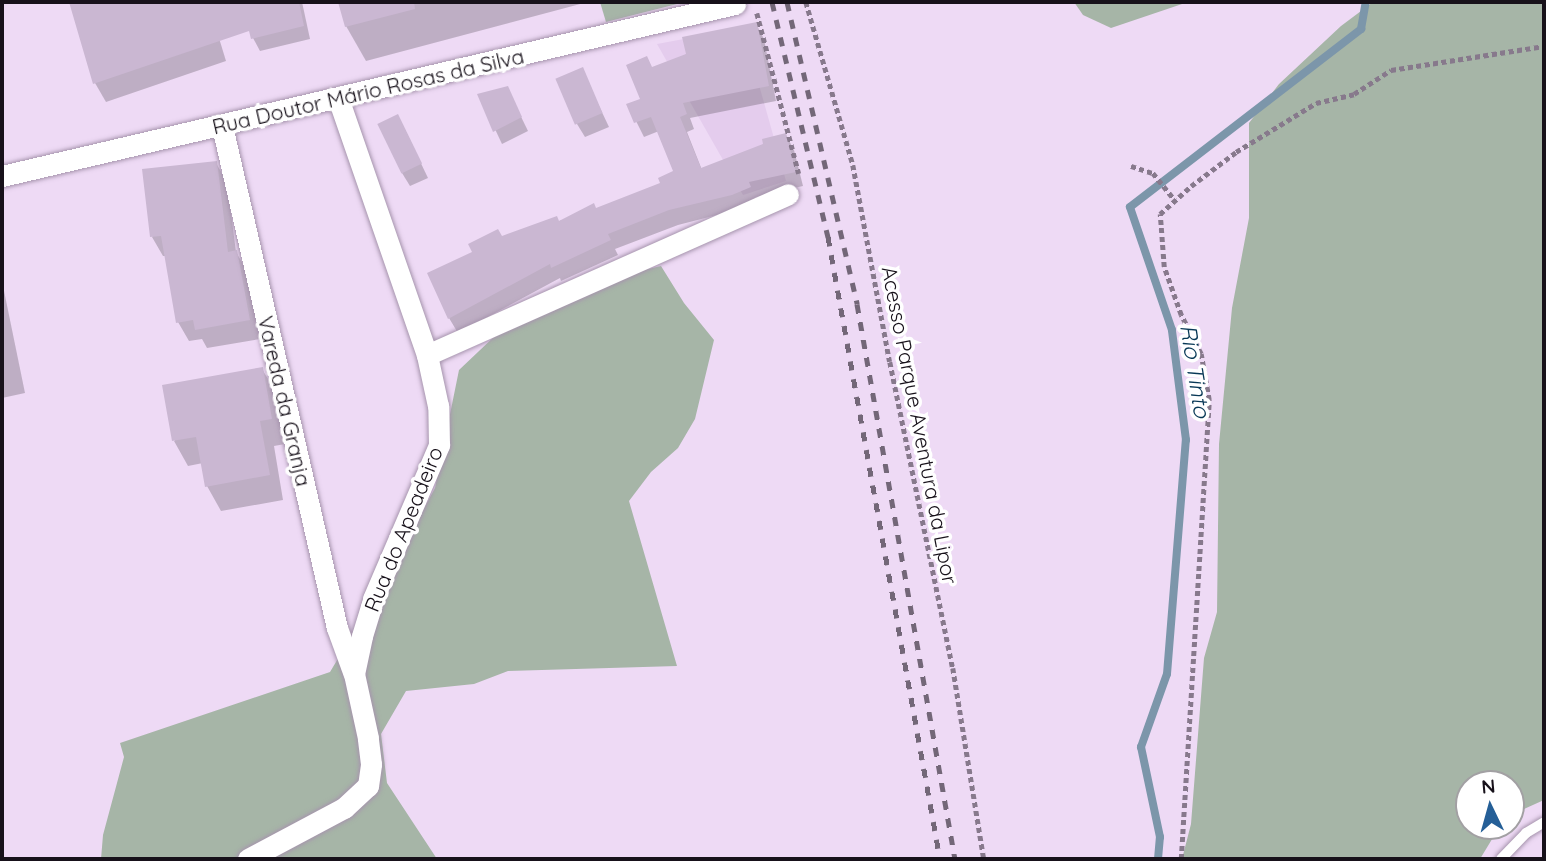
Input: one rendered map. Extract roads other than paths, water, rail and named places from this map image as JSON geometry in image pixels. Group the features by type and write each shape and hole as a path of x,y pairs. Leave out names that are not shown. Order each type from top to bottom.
{"street":[{"name":"Rua Doutor Mário Rosas da Silva","path":"2,176 222,127 744,3"},
{"name":"Rua do Apeadeiro","path":"248,859 344,808 368,786 371,764 368,738 354,674 373,598 439,445 438,406 427,355 338,98"},
{"name":"Vareda da Granja","path":"222,127 337,628 354,674"},
{"path":"427,355 788,194"}],"lane":[{"path":"1501,859 1526,833 1544,822"}],"waterway":[{"name":"Rio Tinto","path":"1158,859 1160,837 1141,747 1167,674 1186,440 1172,330 1130,207 1361,29 1366,2"}],"railway":[{"path":"772,2 828,237 940,859"},
{"path":"787,2 857,304 955,859"}]}
